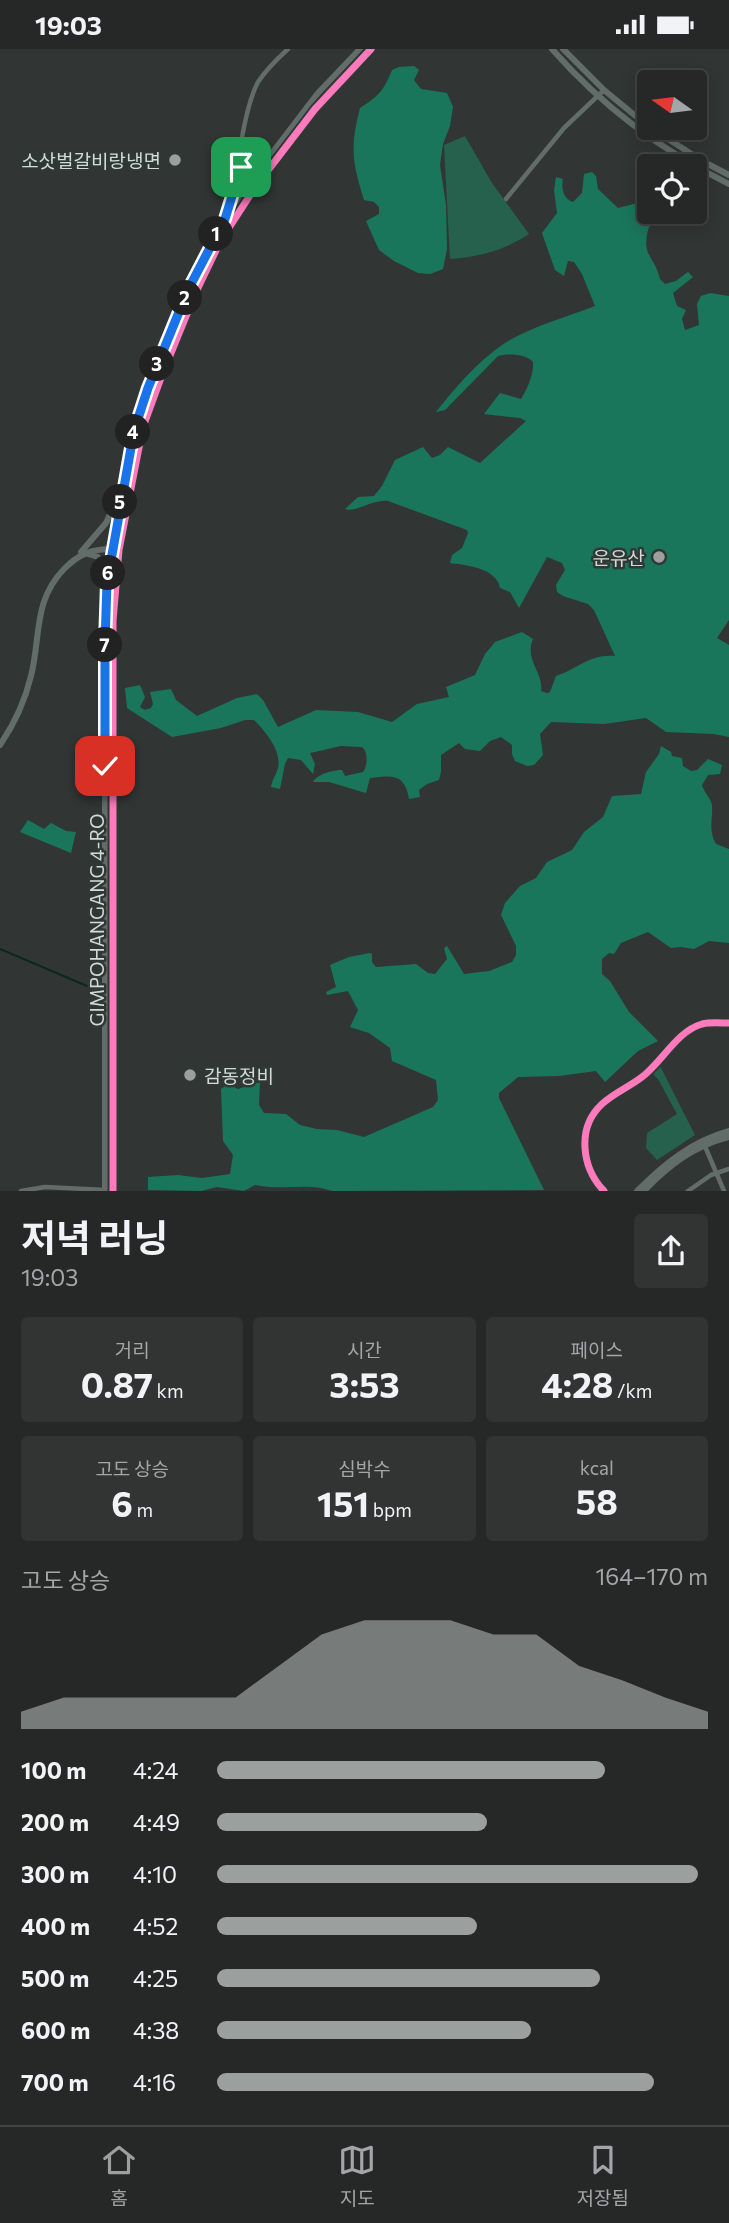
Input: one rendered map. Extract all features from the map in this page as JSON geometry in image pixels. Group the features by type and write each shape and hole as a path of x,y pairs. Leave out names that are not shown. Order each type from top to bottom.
{"street":[{"path":"225,219 241,167 245,122 253,93 262,76 288,49"},
{"name":"GIMPOHANGANG 4-RO","path":"108,1190 112,663 118,559 134,470 149,407 196,292 231,223 253,184 318,93 360,49"},
{"name":"GIMPOHANGANG 4-RO","path":"108,1190 107,583 134,431 148,388 188,290 225,219 315,109 371,49"},
{"path":"552,49 663,145 729,184"},
{"path":"563,49 601,93 637,118"},
{"path":"506,199 564,128 601,93"},
{"path":"670,140 729,175"},
{"path":"241,167 253,184"},
{"path":"0,745 15,721 24,699 44,598 53,582 106,523 122,487"},
{"path":"73,560 96,549 112,549"},
{"path":"83,553 99,557 104,566 107,583"},
{"path":"604,1191 592,1177 585,1156 586,1132 597,1108 643,1076 691,1030 703,1024 729,1023"},
{"path":"637,1191 679,1153 729,1131"},
{"path":"644,1191 676,1161 703,1143 729,1137"},
{"path":"703,1143 724,1191"},
{"path":"688,1191 717,1172 729,1169"},
{"path":"21,1191 45,1187 108,1190"}],"green space":[{"path":"414,66 419,70 414,80 421,89 447,93 453,107 440,165 446,205 447,249 443,269 430,274 418,273 379,250 366,221 379,214 379,207 374,202 364,200 355,164 354,144 360,108 376,96 392,70"},
{"path":"465,136 492,183 529,234 491,252 450,259 444,145"},
{"path":"592,172 596,176 598,189 618,208 637,203 637,224 653,224 649,227 647,250 665,284 676,281 688,272 693,277 673,293 677,306 686,310 682,319 685,330 699,325 697,304 701,296 710,293 729,296 729,620 717,638 729,645 729,737 666,732 646,718 604,724 551,722 540,734 543,755 534,765 527,766 515,761 512,745 501,737 490,741 480,751 465,749 459,743 441,755 439,780 419,790 420,797 409,799 404,785 397,778 370,778 366,793 329,782 313,782 334,771 342,770 345,776 363,772 367,759 362,747 341,746 310,753 315,764 313,774 301,760 288,758 280,789 271,787 279,764 276,750 254,720 172,737 127,708 125,688 140,685 145,697 140,707 145,710 153,704 150,692 171,689 176,700 197,716 237,698 257,694 278,727 316,710 358,712 392,722 417,704 449,697 446,687 475,675 485,654 495,642 522,632 533,639 532,660 540,678 541,691 547,693 550,692 556,676 598,657 615,656 594,610 588,604 557,592 556,585 565,570 562,563 547,557 519,608 510,592 500,588 498,581 487,572 450,563 452,555 462,548 467,530 388,501 345,509 358,497 374,496 395,460 423,447 432,458 448,447 480,463 526,421 484,414 500,393 521,399 531,377 533,362 517,355 498,356 445,410 436,412 470,373 499,347 530,330 595,306 574,262 568,261 564,276 555,270 542,233 557,213 554,190 556,177 563,179 564,193 573,202 582,193 584,174"},
{"path":"661,746 671,752 672,756 682,758 683,766 691,771 697,770 708,759 722,765 720,774 708,775 702,785 712,805 711,829 716,844 729,849 729,943 709,941 694,949 671,948 648,932 621,943 614,954 609,953 602,959 602,974 610,981 629,1012 658,1041 638,1051 605,1082 596,1071 559,1076 518,1077 499,1093 499,1098 544,1190 332,1191 314,1187 255,1185 244,1191 217,1187 201,1191 148,1190 148,1177 178,1175 202,1178 230,1174 233,1155 223,1141 221,1089 228,1084 238,1089 260,1082 259,1105 264,1113 286,1114 300,1125 364,1137 433,1107 438,1100 436,1080 392,1061 390,1048 369,1033 350,1027 358,1010 348,991 327,995 326,992 336,987 330,965 349,957 370,953 376,967 416,964 428,973 435,974 447,959 444,948 447,946 464,974 489,971 512,962 516,955 516,946 501,915 505,903 520,886 536,878 547,862 572,850 584,832 603,817 612,796 641,794 646,772 659,754"},
{"path":"28,820 44,829 51,823 66,831 76,832 71,853 20,832"},
{"path":"660,1066 695,1135 657,1160 646,1148 647,1133 677,1114 652,1073"}],"waterway":[{"path":"0,949 87,986"}],"cycle path":[{"path":"113,1191 113,621 119,550 143,427 196,292 221,240 256,186 315,109 371,49"},
{"path":"604,1191 591,1171 585,1148 588,1124 594,1114 607,1100 649,1071 685,1033 702,1024 729,1023"}],"place":[{"name":"소삿벌갈비랑냉면","path":"175,160"},
{"name":"운유산","path":"659,557"},
{"name":"감동정비","path":"190,1075"}],"route":[{"path":"105,766 107,583 136,420 188,290 225,219 241,167"}]}
